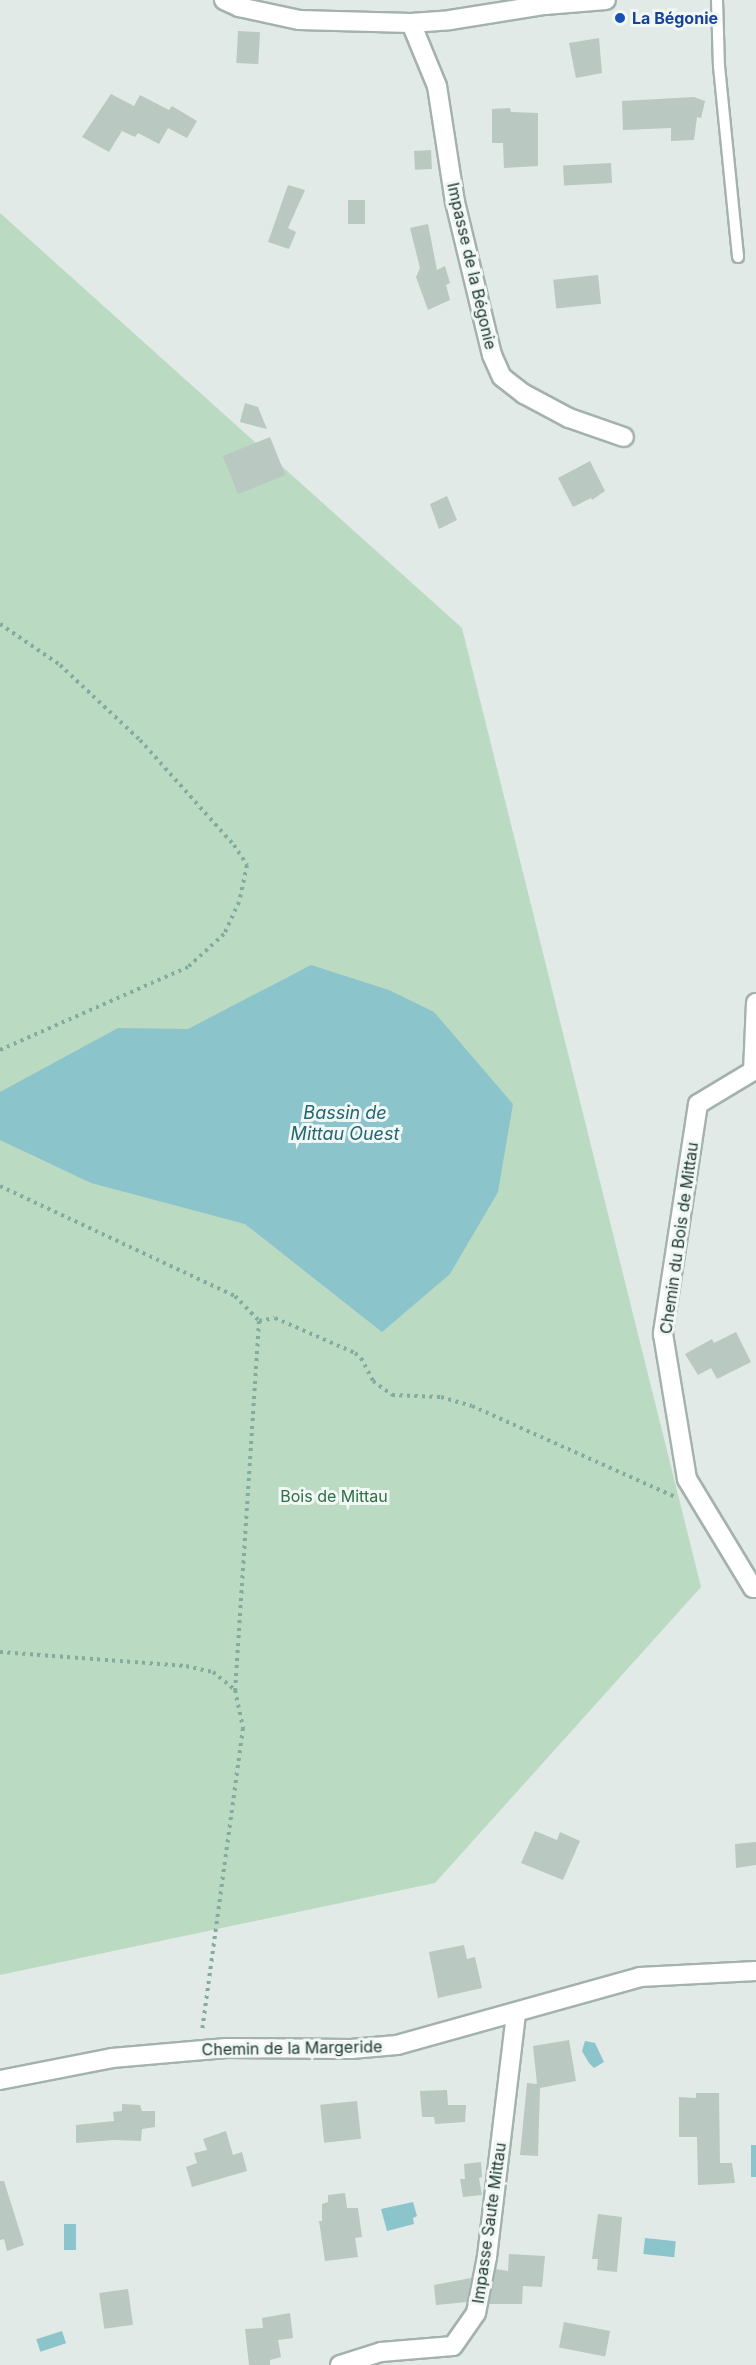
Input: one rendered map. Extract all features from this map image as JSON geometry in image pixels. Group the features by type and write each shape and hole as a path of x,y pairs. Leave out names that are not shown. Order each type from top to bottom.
{"street":[{"path":"224,0 239,7 299,20 411,22 450,20 545,5 606,0"},
{"name":"Impasse de la Bégonie","path":"411,22 438,86 455,202 492,355 502,377 524,394 569,418 624,437"},
{"name":"Chemin du Bois de Mittau","path":"756,1003 753,1071 698,1104 663,1334 687,1479 753,1588 756,1588"},
{"name":"Chemin de la Margeride","path":"0,2080 112,2058 200,2050 227,2048 351,2049 397,2045 640,1977 756,1971"},
{"name":"Impasse Saute Mittau","path":"340,2365 381,2352 453,2346 476,2313 487,2257 516,2013"}],"lane":[{"path":"717,0 719,66 738,256"}],"path":[{"path":"0,624 60,665 140,740 234,845 247,865 240,902 224,934 188,967 0,1050"},
{"path":"0,1186 235,1296 260,1321 235,1690 243,1728 200,2050"},
{"path":"260,1321 275,1318 347,1349 362,1358 373,1381 392,1395 441,1397 472,1406 654,1490 704,1507"},
{"path":"0,1652 186,1666 213,1672 235,1690"}],"green space":[{"name":"Bois de Mittau","path":"0,213 462,628 701,1587 435,1883 0,1975"}],"water":[{"name":"Bassin de Mittau Ouest","path":"311,965 389,990 434,1012 513,1104 498,1192 450,1274 382,1332 245,1224 91,1183 0,1140 0,1092 118,1028 188,1029"},
{"path":"585,2041 595,2043 604,2062 594,2068 582,2051"},
{"path":"751,2145 756,2145 756,2177 751,2177"},
{"path":"413,2202 417,2216 413,2218 414,2224 387,2231 381,2209"},
{"path":"64,2224 76,2224 76,2250 64,2250"},
{"path":"645,2238 676,2241 674,2257 643,2254"},
{"path":"62,2331 66,2343 40,2352 36,2339"}],"building":[{"path":"238,31 260,32 258,64 236,63"},
{"path":"599,38 602,73 576,78 569,43"},
{"path":"111,94 134,106 140,95 169,110 172,106 197,121 187,138 168,128 159,144 138,133 135,137 122,131 109,152 82,137"},
{"path":"694,97 705,101 701,118 697,117 694,140 671,141 671,128 623,130 622,101"},
{"path":"510,108 511,112 538,113 538,166 504,168 503,143 492,143 492,109"},
{"path":"431,150 432,169 415,170 414,151"},
{"path":"611,163 612,183 564,185 563,166"},
{"path":"288,185 305,190 288,228 296,232 289,249 268,242"},
{"path":"348,200 365,200 365,224 348,224"},
{"path":"428,224 437,270 445,266 450,283 446,285 450,300 428,310 416,277 420,268 410,228"},
{"path":"598,275 601,304 556,309 553,280"},
{"path":"245,403 258,407 267,429 240,422"},
{"path":"270,437 285,475 238,494 223,456"},
{"path":"590,461 605,491 592,500 591,498 573,507 558,478"},
{"path":"447,496 457,520 439,529 430,504"},
{"path":"736,1332 751,1362 717,1379 711,1368 698,1375 685,1354 712,1339 714,1343"},
{"path":"535,1831 557,1840 560,1832 580,1841 563,1880 521,1863"},
{"path":"756,1842 756,1865 736,1868 735,1844"},
{"path":"464,1945 467,1959 475,1957 482,1988 438,1998 429,1952"},
{"path":"569,2040 576,2081 540,2088 538,2156 520,2155 527,2083 537,2084 533,2046"},
{"path":"447,2090 448,2105 466,2105 465,2122 435,2124 434,2117 422,2117 420,2091"},
{"path":"696,2093 719,2093 720,2163 732,2163 735,2183 698,2185 697,2137 679,2137 679,2097 696,2098"},
{"path":"357,2101 361,2139 324,2143 320,2105"},
{"path":"122,2104 140,2105 142,2111 155,2111 155,2127 142,2129 141,2141 114,2140 76,2143 76,2125 114,2121 113,2112 122,2111"},
{"path":"226,2131 233,2155 242,2152 247,2171 192,2187 186,2167 197,2163 194,2153 207,2150 203,2139"},
{"path":"481,2162 482,2177 479,2178 482,2195 463,2197 460,2179 465,2179 464,2164"},
{"path":"0,2181 4,2181 24,2245 7,2251 4,2239 0,2240"},
{"path":"345,2193 347,2208 358,2208 362,2237 355,2238 358,2257 325,2261 319,2221 322,2221 322,2204 328,2202 328,2195"},
{"path":"598,2214 622,2217 617,2272 597,2270 598,2259 592,2259"},
{"path":"509,2254 545,2256 542,2287 523,2286 522,2304 489,2304 496,2269 508,2271"},
{"path":"471,2278 467,2302 436,2305 434,2285"},
{"path":"128,2289 133,2325 104,2329 99,2293"},
{"path":"290,2313 293,2338 278,2340 281,2357 270,2360 270,2365 249,2365 245,2329 263,2328 262,2318"},
{"path":"564,2322 610,2331 605,2356 559,2348"}],"place":[{"name":"La Bégonie","path":"620,18"}]}
